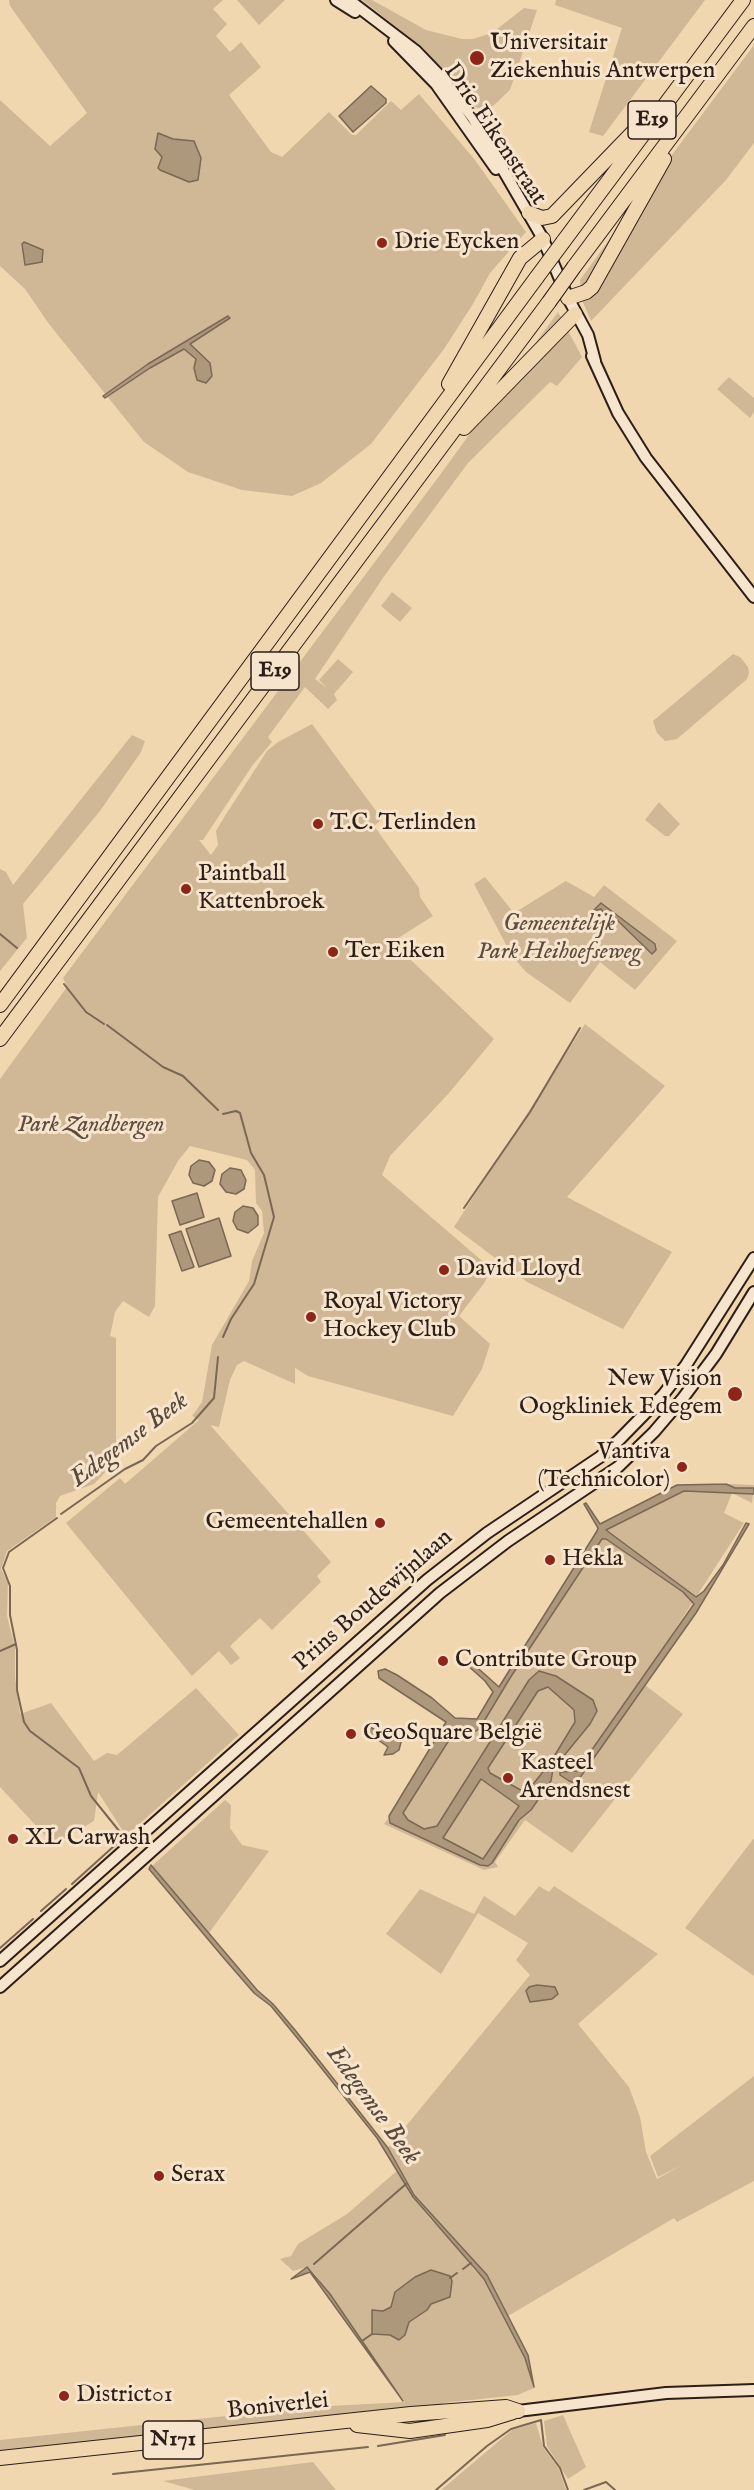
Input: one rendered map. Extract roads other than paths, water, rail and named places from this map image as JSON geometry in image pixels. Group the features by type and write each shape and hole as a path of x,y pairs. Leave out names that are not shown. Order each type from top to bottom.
{"highway":[{"name":"E19","path":"0,1005 743,0"},
{"name":"E19","path":"0,1039 754,26"},
{"path":"529,213 546,218 552,216 670,96"},
{"path":"568,298 586,292 592,287 660,167 676,132"},
{"path":"420,436 520,258 540,240"},
{"path":"435,456 575,314"},
{"name":"Boniverlei","path":"0,2458 462,2409 506,2407 518,2410"}],"main road":[{"name":"Drie Eikenstraat","path":"336,0 397,43 436,84 490,160 550,258 575,314 588,335 595,361 618,413 646,458 752,596"},
{"name":"Drie Eikenstraat","path":"349,0 403,40 445,82 482,130 529,213 540,240"},
{"name":"Prins Boudewijnlaan","path":"0,1961 445,1565 486,1533 600,1457 619,1440 663,1395 686,1365 754,1258"},
{"name":"Prins Boudewijnlaan","path":"0,1987 440,1593 508,1541 618,1467 654,1432 683,1398 716,1354 754,1292"},
{"name":"Boniverlei","path":"518,2410 666,2394 754,2390"}],"waterway":[{"name":"Edegemse Beek","path":"0,934 17,948"},
{"name":"Edegemse Beek","path":"64,984 86,1012 104,1024"},
{"name":"Edegemse Beek","path":"107,1025 163,1067 183,1076 218,1110"},
{"path":"464,1208 530,1112 580,1028"},
{"name":"Edegemse Beek","path":"223,1114 236,1111 240,1113 251,1153 264,1175 274,1217 254,1284 231,1319 223,1337"},
{"name":"Edegemse Beek","path":"61,1514 125,1469 143,1460 156,1446 192,1423 214,1398 218,1357"},
{"name":"Edegemse Beek","path":"57,1518 9,1552 3,1568 10,1586 10,1615 17,1650 17,1690 24,1722 30,1731 79,1768 91,1796 124,1837 72,1884"},
{"path":"0,1651 16,1644"},
{"path":"41,1911 66,1889"},
{"path":"0,1948 33,1919"},
{"path":"314,2264 406,2184"},
{"path":"463,2269 471,2263"},
{"path":"450,2278 457,2273"},
{"path":"362,2341 372,2334"},
{"path":"436,2490 487,2446 511,2429 541,2420 544,2446 560,2468 568,2490"},
{"path":"378,2446 445,2435"},
{"path":"113,2474 368,2447"},
{"name":"Edegemse Beek","path":"584,2490 606,2482 615,2490"}],"place":[{"name":"Universitair Ziekenhuis Antwerpen","path":"477,58"},
{"name":"Drie Eycken","path":"382,243"},
{"name":"T.C. Terlinden","path":"318,824"},
{"name":"Paintball Kattenbroek","path":"186,889"},
{"name":"Ter Eiken","path":"333,952"},
{"name":"David Lloyd","path":"444,1270"},
{"name":"Royal Victory Hockey Club","path":"311,1317"},
{"name":"New Vision Oogkliniek Edegem","path":"735,1394"},
{"name":"Vantiva (Technicolor)","path":"682,1467"},
{"name":"Gemeentehallen","path":"380,1523"},
{"name":"Hekla","path":"550,1560"},
{"name":"Contribute Group","path":"443,1661"},
{"name":"GeoSquare België","path":"351,1734"},
{"name":"Kasteel Arendsnest","path":"508,1778"},
{"name":"XL Carwash","path":"13,1839"},
{"name":"Serax","path":"159,2176"},
{"name":"District01","path":"64,2396"}],"park label":[{"name":"Gemeentelijk Park Heihoefseweg","path":"559,939"},
{"name":"Park Zandbergen","path":"91,1126"}]}
